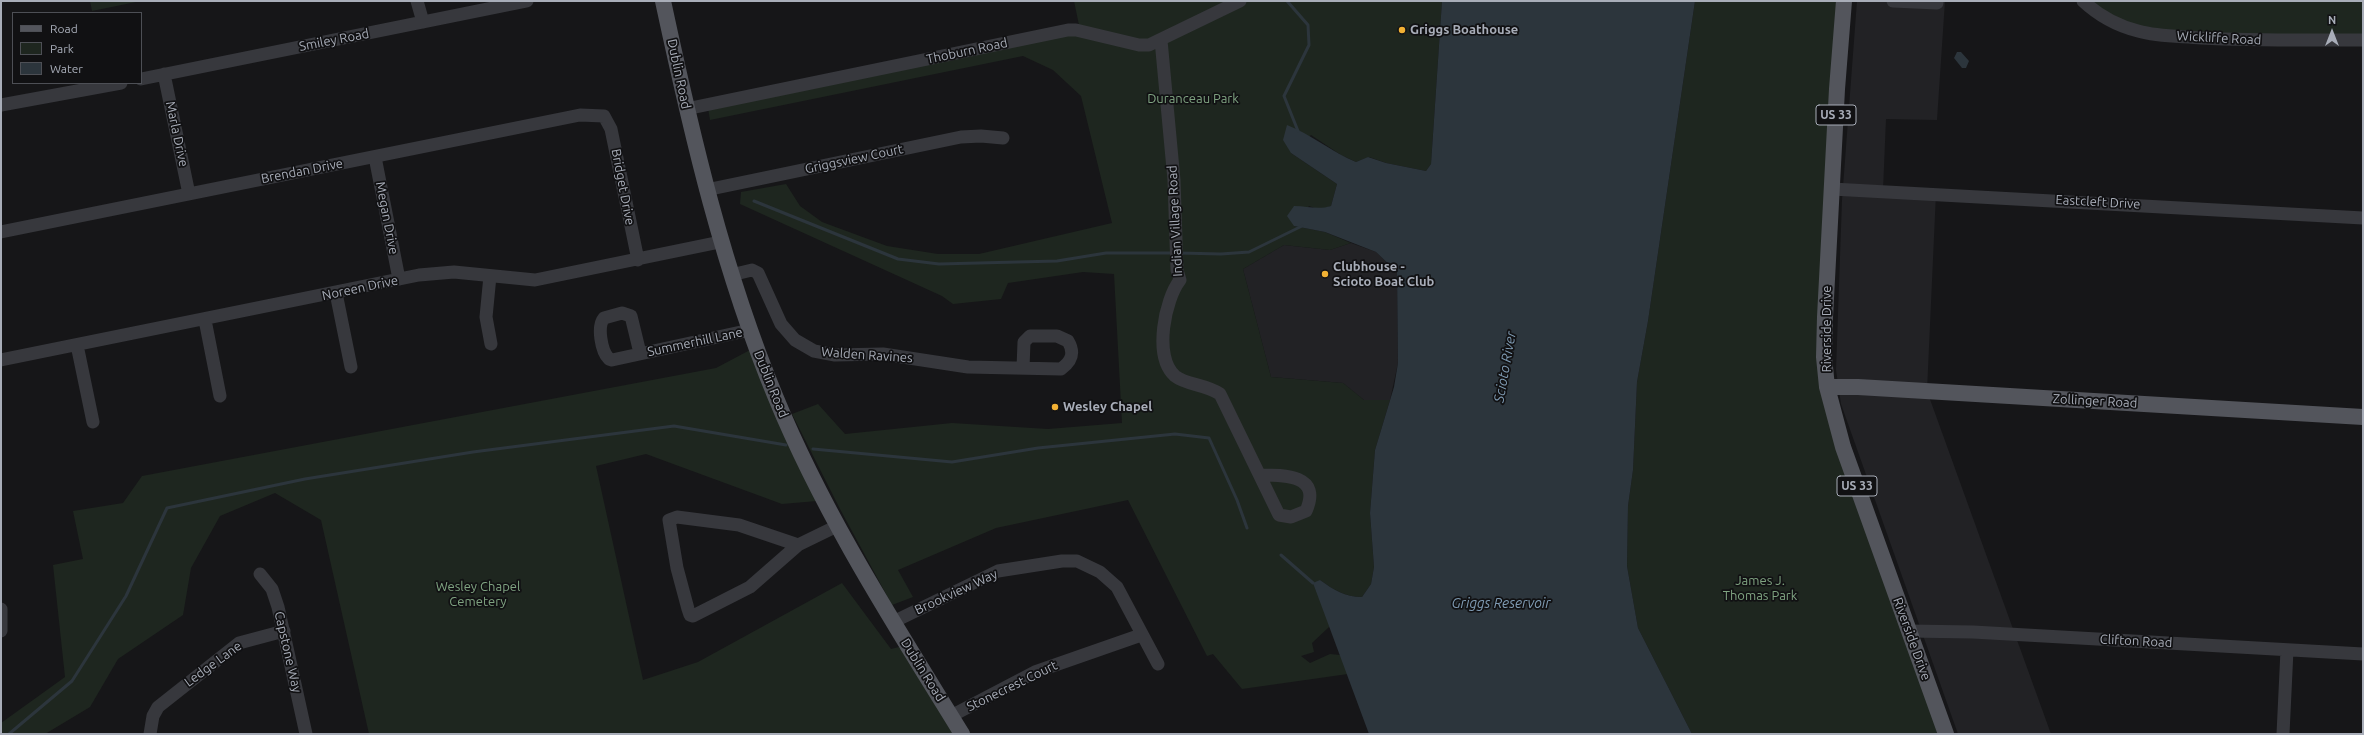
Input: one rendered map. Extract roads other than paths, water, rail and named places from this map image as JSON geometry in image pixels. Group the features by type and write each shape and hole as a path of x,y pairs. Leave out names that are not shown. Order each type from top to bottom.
{"main road":[{"name":"Dublin Road","path":"663,1 686,109 720,242 750,330 776,398 837,526 893,622 962,734"},
{"name":"Riverside Drive","path":"1844,1 1824,347 1827,387 1843,447 1946,734"},
{"name":"Zollinger Road","path":"1827,387 1865,387 2363,416"}],"street":[{"path":"417,1 423,22"},
{"name":"Smiley Road","path":"142,79 527,1"},
{"name":"Thoburn Road","path":"686,109 1068,30 1076,30 1139,45 1149,45 1240,1"},
{"path":"1893,1 1937,3"},
{"name":"Wickliffe Road","path":"2083,1 2093,10 2113,22 2138,31 2164,35 2263,41 2363,40"},
{"name":"Indian Village Road","path":"1161,40 1177,216 1177,270 1180,280 1170,298 1164,326 1163,354 1167,366 1174,375 1182,380 1202,384 1220,394 1260,475"},
{"name":"Marla Drive","path":"164,74 189,194"},
{"path":"1,105 116,84"},
{"name":"Brendan Drive","path":"1,232 580,115 604,116"},
{"name":"Bridget Drive","path":"604,116 611,129 638,260"},
{"name":"Griggsview Court","path":"706,190 961,137 981,136 1003,138"},
{"name":"Megan Drive","path":"375,157 399,280"},
{"name":"Eastcleft Drive","path":"1832,189 2363,218"},
{"name":"Noreen Drive","path":"1,360 205,320 419,275 454,272 535,280 720,242"},
{"name":"Walden Ravines","path":"731,275 752,270 758,273 780,324 795,340 814,351 835,355 883,354 968,367 1023,368"},
{"path":"490,276 486,317 491,344"},
{"path":"336,293 351,367"},
{"path":"205,320 220,396"},
{"name":"Summerhill Lane","path":"640,353 750,330"},
{"path":"77,345 93,422"},
{"path":"798,545 739,525 706,520 672,518 669,520 677,568 690,615 696,615 750,586 798,545 837,526"},
{"name":"Brookview Way","path":"893,622 998,571 1062,561 1077,561 1100,572 1117,587 1141,635 1158,664"},
{"name":"Capstone Way","path":"260,574 272,589 284,631 306,734"},
{"path":"1,609 1,630"},
{"name":"Clifton Road","path":"1910,631 1934,630 2363,654"},
{"name":"Ledge Lane","path":"150,734 153,716 166,699 235,645 248,639 284,631"},
{"name":"Stonecrest Court","path":"951,716 1035,672 1141,635"},
{"path":"2283,734 2287,650"}],"water":[{"name":"Griggs Reservoir","path":"1442,1 1695,1 1648,321 1637,382 1633,470 1628,506 1627,566 1638,628 1692,734 1369,734 1313,583 1320,580 1340,592 1356,597 1362,597 1371,584 1374,567 1370,513 1375,450 1394,387 1398,363 1397,272 1376,252 1325,232 1294,226 1287,216 1294,206 1317,208 1331,206 1337,184 1291,153 1283,140 1287,125 1356,162 1368,157 1386,163 1426,171 1431,164"},
{"path":"1957,52 1961,52 1969,61 1966,68 1962,68 1954,58"}],"waterway":[{"path":"1287,1 1308,25 1309,45 1284,96 1298,131"},
{"path":"754,201 898,259 939,264 1057,261 1106,253 1174,253"},
{"path":"1179,253 1221,254 1249,252 1302,226"},
{"path":"9,734 72,681 126,596 167,508 305,479 473,452 674,426 786,445"},
{"path":"813,449 952,462 1038,448 1175,434 1209,438 1237,500 1247,528"},
{"path":"1281,555 1313,583"}],"place":[{"name":"Griggs Boathouse","path":"1402,30"},
{"name":"Clubhouse - Scioto Boat Club","path":"1325,274"},
{"name":"Wesley Chapel","path":"1055,407"}],"park label":[{"name":"Duranceau Park","path":"1193,99"},
{"name":"James J. Thomas Park","path":"1760,588"},
{"name":"Wesley Chapel Cemetery","path":"478,594"}],"water label":[{"name":"Scioto River","path":"1505,367"}]}
